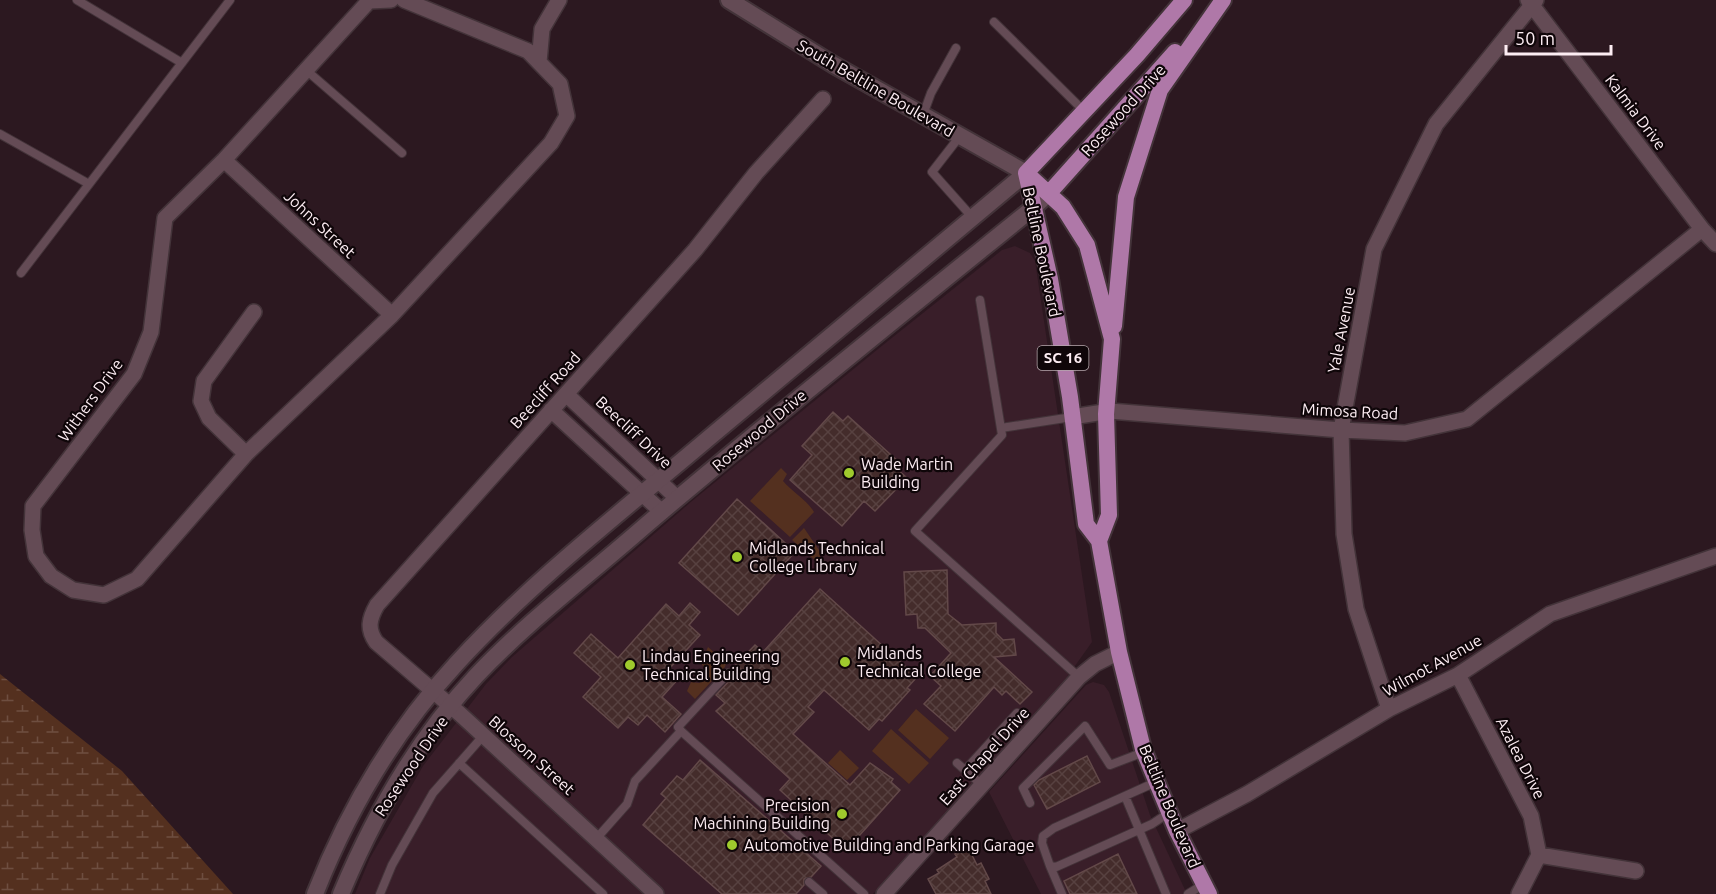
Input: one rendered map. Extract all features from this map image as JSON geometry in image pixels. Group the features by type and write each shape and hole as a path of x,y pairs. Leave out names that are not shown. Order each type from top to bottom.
{"main road":[{"name":"South Beltline Boulevard","path":"729,0 834,65 1026,172"},
{"name":"Rosewood Drive","path":"341,894 382,807 420,747 457,663 538,583 1026,172 1137,55 1184,0"},
{"name":"Rosewood Drive","path":"315,894 335,844 389,750 442,699 475,677 516,637 747,439 1033,208 1050,192 1221,0"},
{"name":"SC 16","path":"1112,339 1126,197 1160,90 1221,0"},
{"name":"Beltline Boulevard","path":"1026,172 1064,207 1087,245 1112,339 1106,412 1109,515 1100,541 1119,652 1144,752 1177,831 1206,889"},
{"name":"Beltline Boulevard","path":"1026,172 1050,279 1086,524 1100,541"}],"street":[{"name":"Withers Drive","path":"391,0 369,2 224,160 165,218 151,333 134,374 33,506 32,530 36,556 51,576 73,590 104,595 137,579 246,454 392,315 551,142 567,116 560,84 528,51 404,0"},
{"path":"538,62 542,29 559,0"},
{"name":"Kalmia Drive","path":"1532,1 1702,229 1716,244"},
{"name":"Yale Avenue","path":"1389,709 1356,609 1344,534 1341,430 1374,249 1436,124 1532,1"},
{"path":"509,43 542,29"},
{"name":"Beecliff Road","path":"442,699 376,642 369,626 371,615 377,605 695,250 756,173 823,99"},
{"name":"Johns Street","path":"224,160 392,315"},
{"name":"Mimosa Road","path":"1072,417 1106,412 1405,433 1467,419 1702,229"},
{"path":"246,454 209,418 201,401 204,381 254,312"},
{"name":"Beecliff Drive","path":"566,394 677,498"},
{"path":"551,410 662,512"},
{"name":"Wilmot Avenue","path":"1177,831 1247,794 1389,709 1458,675 1550,614 1716,556"},
{"name":"East Chapel Drive","path":"884,894 1079,677 1095,664 1119,652"},
{"name":"Azalea Drive","path":"1458,675 1531,816 1539,855"},
{"name":"Blossom Street","path":"442,699 596,838"},
{"path":"596,838 656,894"},
{"path":"1519,894 1539,855 1635,872"}],"lane":[{"path":"77,0 182,63"},
{"path":"21,273 230,0"},
{"path":"994,22 1084,111"},
{"path":"923,116 931,93 956,48"},
{"path":"306,70 402,153"},
{"path":"0,134 89,184"},
{"path":"960,136 932,172 972,218"},
{"path":"980,300 1002,435 915,531 1079,677"},
{"path":"1001,428 1072,417"},
{"path":"728,673 678,727 864,894"},
{"path":"965,770 1017,713"},
{"path":"1030,803 1023,788 1085,726 1110,765 1144,752"},
{"path":"596,838 627,804 635,781 681,730"},
{"path":"380,894 392,865 433,792 483,735"},
{"path":"957,762 982,785"},
{"path":"459,763 603,894"},
{"path":"1062,894 1042,843 1043,836 1054,828 1157,782"},
{"path":"1125,796 1166,894"},
{"path":"1050,866 1056,867 1139,830 1170,812"},
{"path":"809,882 823,894"},
{"path":"1188,894 1206,889"}],"shaded area":[{"path":"1015,246 1030,253 1035,261 1092,642 1060,687 873,894 355,894 370,858 423,766 486,684 512,657 692,501 1002,250"},
{"path":"1093,682 1104,685 1109,692 1150,815 1187,894 1041,894 989,792 1086,685"}],"green space":[{"path":"781,468 787,474 783,481 814,512 790,537 750,501"},
{"path":"804,528 819,550 821,561 818,563 792,540"},
{"path":"708,647 726,663 725,667 695,699 687,691 691,682 699,683 706,678 707,672 701,663"},
{"path":"0,674 122,771 233,894 0,894"},
{"path":"916,709 949,738 930,759 898,730"},
{"path":"891,729 929,763 909,784 872,751"},
{"path":"840,750 859,768 847,780 828,763"}],"building":[{"name":"Wade Martin Building","path":"833,412 843,421 848,416 900,463 896,468 907,478 875,511 864,501 842,526 790,480 812,455 802,446"},
{"name":"Midlands Technical College Library","path":"737,499 795,552 738,615 679,563"},
{"path":"947,570 948,614 962,625 996,623 996,633 1003,640 1014,639 1016,655 994,657 1032,692 1020,704 1006,691 1002,695 994,687 955,731 924,704 941,686 930,676 951,653 925,628 918,628 917,614 906,615 904,572"},
{"path":"820,589 917,677 907,688 910,690 882,721 879,719 869,730 824,690 808,707 814,712 793,734 850,785 870,763 893,779 891,782 900,790 850,846 842,839 838,843 780,790 790,779 716,711 725,703 716,695 733,677 732,669 755,645 763,652"},
{"name":"Lindau Engineering Technical Building","path":"690,603 700,612 689,625 700,635 669,669 679,678 662,697 681,714 665,732 647,715 638,725 628,717 618,728 583,697 601,677 574,653 591,634 618,658 666,604 679,616"},
{"path":"1087,756 1100,782 1047,809 1034,785 1039,780"},
{"name":"Automotive Building and Parking Garage","path":"700,760 821,866 811,877 804,879 804,885 796,894 722,894 643,825 666,798 661,794 677,776 683,780"},
{"path":"968,847 977,865 981,863 989,879 985,881 991,894 936,894 928,879 939,873 937,870 957,857 955,854"},
{"path":"1118,854 1137,894 1070,894 1064,881"}],"place":[{"name":"Wade Martin Building","path":"849,473"},
{"name":"Midlands Technical College Library","path":"737,557"},
{"name":"Midlands Technical College","path":"845,662"},
{"name":"Lindau Engineering Technical Building","path":"630,665"},
{"name":"Precision Machining Building","path":"842,814"},
{"name":"Automotive Building and Parking Garage","path":"732,845"}]}
